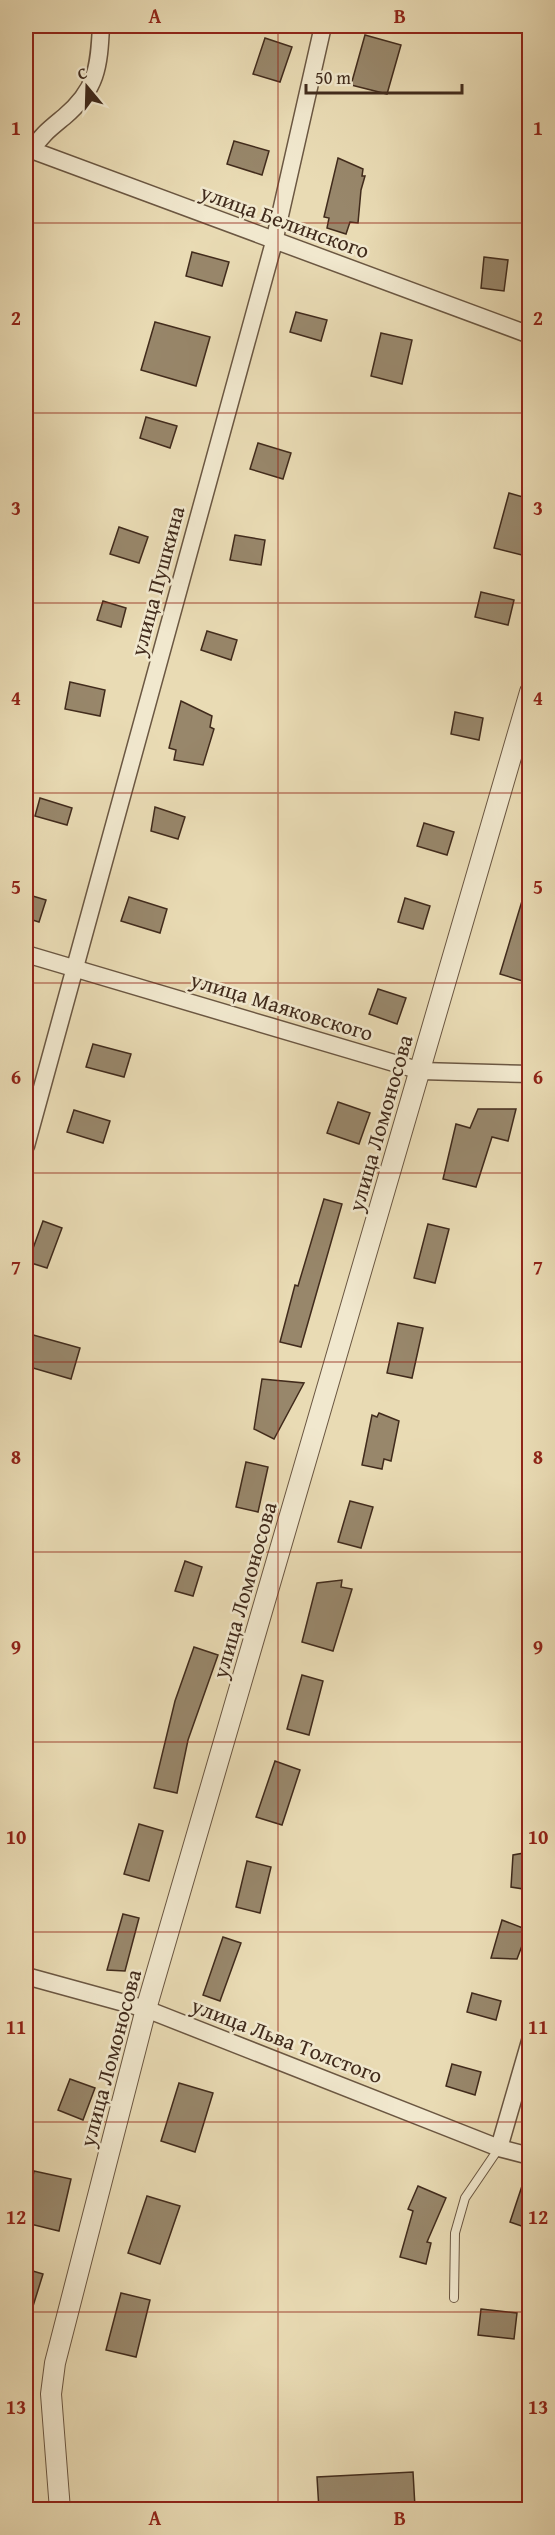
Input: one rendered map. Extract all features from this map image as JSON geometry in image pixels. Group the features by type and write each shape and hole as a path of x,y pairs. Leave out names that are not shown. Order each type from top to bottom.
{"street":[{"path":"29,149 86,95 95,78 101,26"},
{"name":"улица Пушкина","path":"26,1146 274,242 323,26"},
{"name":"улица Белинского","path":"29,149 274,242 530,335"},
{"name":"улица Ломоносова","path":"60,2510 51,2394 56,2363 146,2009 530,692"},
{"name":"улица Маяковского","path":"26,954 421,1071 530,1074"},
{"name":"улица Льва Толстого","path":"26,1976 146,2009 499,2148 530,2156"},
{"path":"499,2148 530,2041"}],"lane":[{"path":"454,2298 454,2233 465,2198 499,2148"}],"building":[{"path":"365,35 401,45 387,94 351,85"},
{"path":"265,38 292,47 280,82 253,74"},
{"path":"234,141 269,151 262,175 227,164"},
{"path":"338,158 363,169 362,176 365,176 361,190 358,223 350,222 346,234 327,228 329,218 324,217"},
{"path":"192,252 229,262 222,286 186,276"},
{"path":"484,257 508,260 504,291 481,288"},
{"path":"296,312 327,320 321,341 290,332"},
{"path":"155,322 210,337 196,386 141,370"},
{"path":"381,333 412,340 402,384 371,376"},
{"path":"146,417 177,426 170,448 140,438"},
{"path":"258,443 291,453 283,479 250,469"},
{"path":"509,493 530,499 530,557 494,548"},
{"path":"119,527 148,537 139,563 110,554"},
{"path":"235,535 265,540 261,565 230,560"},
{"path":"481,592 514,600 508,625 475,617"},
{"path":"103,601 126,608 121,627 97,620"},
{"path":"207,631 237,640 231,660 201,650"},
{"path":"70,682 105,690 100,716 65,709"},
{"path":"181,701 212,716 210,727 214,729 203,765 174,760 176,750 169,748"},
{"path":"455,712 483,718 479,740 451,734"},
{"path":"40,798 72,808 67,825 35,816"},
{"path":"155,807 185,817 178,839 151,831"},
{"path":"424,823 454,832 447,855 417,846"},
{"path":"525,891 530,892 530,969 526,982 500,974"},
{"path":"26,894 46,900 39,922 26,918"},
{"path":"129,897 167,909 160,933 121,921"},
{"path":"405,898 430,906 423,929 398,922"},
{"path":"378,989 406,998 397,1024 369,1014"},
{"path":"93,1044 131,1054 124,1077 86,1067"},
{"path":"338,1102 370,1113 359,1144 327,1133"},
{"path":"478,1109 516,1109 508,1141 492,1137 476,1187 443,1179 456,1124 470,1128"},
{"path":"74,1110 110,1121 103,1143 67,1132"},
{"path":"324,1199 342,1204 301,1347 280,1342 295,1285 298,1286"},
{"path":"43,1221 62,1228 47,1268 28,1262"},
{"path":"428,1224 449,1229 435,1283 414,1278"},
{"path":"398,1323 423,1328 412,1378 387,1373"},
{"path":"26,1333 80,1348 71,1379 26,1366"},
{"path":"262,1379 304,1383 274,1439 254,1429"},
{"path":"379,1413 399,1421 391,1461 384,1459 382,1469 362,1465 372,1415 377,1417"},
{"path":"246,1462 268,1467 258,1512 236,1507"},
{"path":"350,1501 373,1507 361,1548 338,1542"},
{"path":"185,1561 202,1567 193,1596 175,1591"},
{"path":"342,1580 341,1587 352,1589 333,1651 302,1642 317,1583"},
{"path":"194,1647 218,1655 188,1740 177,1793 154,1788 175,1701"},
{"path":"302,1675 323,1681 309,1735 287,1729"},
{"path":"275,1761 300,1770 282,1825 256,1817"},
{"path":"139,1824 163,1831 149,1881 124,1874"},
{"path":"530,1852 530,1890 511,1887 513,1855"},
{"path":"247,1861 271,1867 260,1913 236,1907"},
{"path":"123,1914 139,1918 125,1971 107,1970"},
{"path":"502,1920 528,1930 517,1959 491,1958"},
{"path":"223,1937 241,1943 220,2001 203,1995"},
{"path":"472,1993 501,2001 496,2020 467,2012"},
{"path":"452,2064 481,2072 475,2095 446,2086"},
{"path":"70,2079 95,2088 83,2120 58,2110"},
{"path":"179,2083 213,2093 195,2152 161,2141"},
{"path":"34,2171 71,2179 59,2231 26,2223 26,2208"},
{"path":"526,2174 530,2175 530,2229 510,2222"},
{"path":"418,2186 446,2198 427,2242 431,2243 426,2264 400,2257 413,2211 408,2209"},
{"path":"147,2196 180,2206 160,2264 128,2253"},
{"path":"26,2269 43,2274 29,2319 26,2318"},
{"path":"121,2293 150,2300 136,2357 106,2350"},
{"path":"481,2309 517,2313 514,2339 478,2335"},
{"path":"413,2472 415,2507 319,2510 317,2477"}]}
